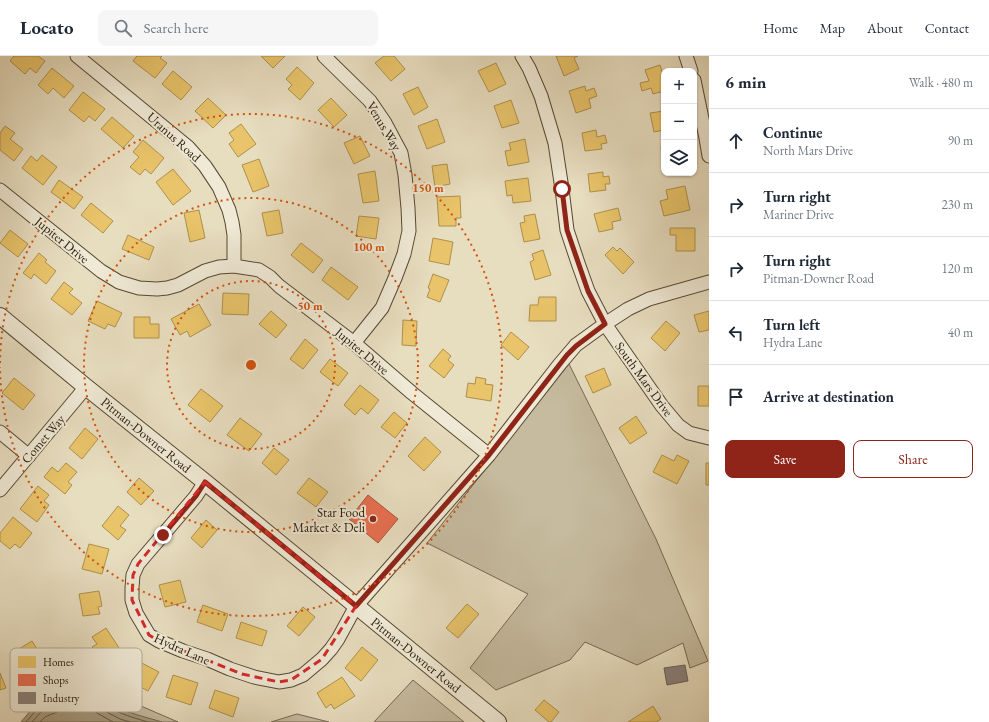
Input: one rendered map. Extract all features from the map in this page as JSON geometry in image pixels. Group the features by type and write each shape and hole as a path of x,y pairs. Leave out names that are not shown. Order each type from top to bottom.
{"street":[{"name":"Uranus Road","path":"77,56 188,147 205,166 218,187 229,210 234,235 234,266"},
{"name":"Venus Way","path":"324,56 370,101 385,123 401,153 405,175 409,231 404,254 382,308 354,343"},
{"name":"South Mars Drive","path":"522,56 541,96 556,143 567,230 588,291 605,324 662,406 678,425 689,433 709,438"},
{"path":"686,56 690,68"},
{"path":"697,94 709,156"},
{"name":"Jupiter Drive","path":"0,190 101,271 119,282 139,288 157,289 178,285 205,271 219,267 234,266 259,270 354,343 412,393 489,455"},
{"name":"Hydra Lane","path":"205,482 196,496 138,564 133,575 132,588 132,600 136,613 149,635 159,641 242,674 279,682 292,680 303,675 322,660 338,639 356,606 489,455 567,355 576,346 605,324 628,309 649,298 709,282"},
{"name":"Pitman-Downer Road","path":"0,316 498,722"},
{"name":"Comet Way","path":"0,490 86,387"},
{"path":"0,432 29,456"}],"highlighted area":[{"path":"205,482 356,606 322,659 291,680 279,682 242,674 159,641 149,635 132,600 133,575 138,564"}],"shaded area":[{"path":"569,364 656,539 708,661 690,668 683,643 637,665 585,642 570,660 496,690 470,668 528,594 427,543"},
{"path":"413,680 464,722 374,722"},
{"path":"142,706 178,722 131,722 95,712 142,712"},
{"path":"297,714 329,722 271,722"}],"water":[{"path":"29,712 130,712 162,722 21,722"}],"building: Homes":[{"path":"14,56 38,56 45,61 36,73 30,68 25,74 10,61"},
{"path":"137,56 162,56 160,58 167,63 155,78 133,61"},
{"path":"261,56 285,56 273,68"},
{"path":"384,56 394,56 405,69 391,81 375,63"},
{"path":"556,56 578,56 574,58 579,69 564,76"},
{"path":"496,63 506,84 489,92 478,71"},
{"path":"660,65 661,92 653,94 651,88 642,91 640,83 649,81 645,70"},
{"path":"297,67 314,83 300,100 288,89 292,85 286,79"},
{"path":"52,68 74,86 64,98 53,88 48,94 38,85"},
{"path":"173,71 192,87 181,100 162,84"},
{"path":"585,86 586,91 594,88 597,96 589,99 591,108 576,113 569,91"},
{"path":"418,87 428,107 414,115 403,94"},
{"path":"83,92 105,109 95,121 89,116 84,122 69,110"},
{"path":"208,98 226,115 213,128 195,111"},
{"path":"331,98 347,115 334,127 318,110"},
{"path":"511,100 519,123 502,128 494,106"},
{"path":"661,111 661,131 654,132 650,113"},
{"path":"112,117 134,136 123,148 101,129"},
{"path":"437,119 445,142 427,149 418,126"},
{"path":"241,124 256,144 238,157 229,144 234,140 229,133"},
{"path":"5,126 15,133 10,139 23,149 14,161 0,150 0,133"},
{"path":"596,130 597,137 605,135 607,143 601,144 602,149 585,151 582,133"},
{"path":"360,136 370,156 354,164 344,143"},
{"path":"525,139 529,162 508,166 505,151 511,150 509,143"},
{"path":"143,140 164,158 151,174 145,169 140,175 130,167 139,157 133,152"},
{"path":"42,155 57,167 43,185 22,168 31,156 37,161"},
{"path":"259,159 269,186 253,192 242,165"},
{"path":"447,164 450,184 435,187 432,166"},
{"path":"173,169 191,191 173,205 156,182"},
{"path":"375,171 379,201 363,203 358,174"},
{"path":"603,172 603,177 609,176 610,184 605,184 606,190 590,192 588,174"},
{"path":"528,178 531,201 513,203 512,195 507,196 505,181"},
{"path":"59,180 83,197 74,209 51,192"},
{"path":"685,186 690,210 664,216 660,201 668,199 666,190"},
{"path":"460,196 461,218 456,218 456,226 439,226 437,197"},
{"path":"91,203 113,221 103,233 81,215"},
{"path":"618,208 621,220 612,222 613,229 599,232 594,214"},
{"path":"199,210 205,238 190,242 184,213"},
{"path":"279,210 283,233 267,236 262,213"},
{"path":"535,214 540,239 524,242 520,223 525,222 524,216"},
{"path":"359,216 379,218 376,239 356,236"},
{"path":"670,228 695,228 695,251 676,251 676,235 670,235"},
{"path":"10,230 28,244 18,257 0,243"},
{"path":"128,235 154,247 149,260 122,249"},
{"path":"433,238 453,242 449,265 429,261"},
{"path":"301,243 323,260 313,273 291,255"},
{"path":"613,247 617,251 620,248 634,262 623,274 605,255"},
{"path":"543,250 551,275 535,280 530,262 534,260 532,254"},
{"path":"39,253 47,260 45,262 56,271 46,284 34,274 31,279 23,273"},
{"path":"331,267 358,287 348,300 322,280"},
{"path":"433,274 449,280 440,302 427,297 430,289 428,288"},
{"path":"64,282 73,289 69,293 82,303 72,315 51,299"},
{"path":"223,293 249,294 248,315 222,314"},
{"path":"539,297 556,297 556,321 529,321 530,305 538,305"},
{"path":"97,301 122,313 115,327 108,324 105,329 88,321"},
{"path":"199,304 211,325 190,337 187,331 180,335 171,319"},
{"path":"271,311 287,325 276,338 259,324"},
{"path":"709,311 709,330 699,332 694,315"},
{"path":"134,317 150,317 150,324 159,324 159,338 134,338"},
{"path":"403,320 417,321 416,346 402,345"},
{"path":"666,321 680,333 665,351 651,338"},
{"path":"511,332 529,347 518,360 501,345"},
{"path":"305,339 318,350 303,369 290,359"},
{"path":"443,349 451,356 448,360 454,365 444,378 429,366"},
{"path":"330,359 348,373 338,386 320,372"},
{"path":"604,368 611,385 593,393 585,376"},
{"path":"476,377 486,379 485,384 493,385 491,401 466,397 468,383 475,384"},
{"path":"14,378 35,395 23,410 2,393"},
{"path":"360,385 379,400 368,414 361,408 355,415 344,405"},
{"path":"698,386 709,386 709,406 698,406"},
{"path":"201,389 223,406 210,422 188,405"},
{"path":"394,412 407,423 395,438 381,427"},
{"path":"636,416 647,433 630,444 619,428"},
{"path":"240,418 262,434 249,451 227,435"},
{"path":"85,428 98,439 82,459 69,448"},
{"path":"425,437 441,452 424,471 408,456"},
{"path":"274,448 289,460 276,475 262,463"},
{"path":"662,455 674,461 677,455 689,461 677,484 653,472"},
{"path":"66,463 77,472 68,482 72,485 65,494 44,477 52,467 58,472"},
{"path":"706,463 709,463 709,485 706,485"},
{"path":"139,478 154,491 141,505 127,492"},
{"path":"309,478 328,492 316,507 297,493"},
{"path":"38,486 49,495 44,501 49,505 37,522 20,509"},
{"path":"118,506 129,515 120,526 126,530 118,540 102,526"},
{"path":"13,517 32,533 20,548 15,544 10,549 0,541 0,533"},
{"path":"206,520 217,530 202,548 191,538"},
{"path":"89,544 109,549 102,574 82,569"},
{"path":"180,580 186,602 165,607 159,585"},
{"path":"99,591 102,606 98,607 100,614 83,616 79,594"},
{"path":"467,604 479,614 458,638 446,628"},
{"path":"203,605 228,614 222,631 197,622"},
{"path":"303,607 315,617 299,636 287,626"},
{"path":"241,622 267,631 262,646 236,638"},
{"path":"106,628 119,648 93,648 92,647 97,644 92,637"},
{"path":"32,641 36,648 21,648"},
{"path":"362,647 378,660 361,681 345,668"},
{"path":"142,663 159,672 148,691 142,688"},
{"path":"0,673 6,688 0,690"},
{"path":"173,675 198,683 191,705 166,697"},
{"path":"342,677 355,696 334,709 331,704 326,708 317,693"},
{"path":"215,690 239,698 233,717 209,708"},
{"path":"544,700 559,712 551,722 535,710"},
{"path":"653,706 661,719 656,722 628,722"}],"building: Shops":[{"name":"Star Food Market & Deli","path":"368,495 398,519 378,543 349,519"}],"building: Industry":[{"path":"685,665 688,681 667,685 664,668"}],"place":[{"name":"Star Food Market & Deli","path":"373,519"}],"route":[{"path":"163,535 196,496 205,482 356,606 489,455 567,355 576,346 605,324 588,291 567,230 562,189"}]}
